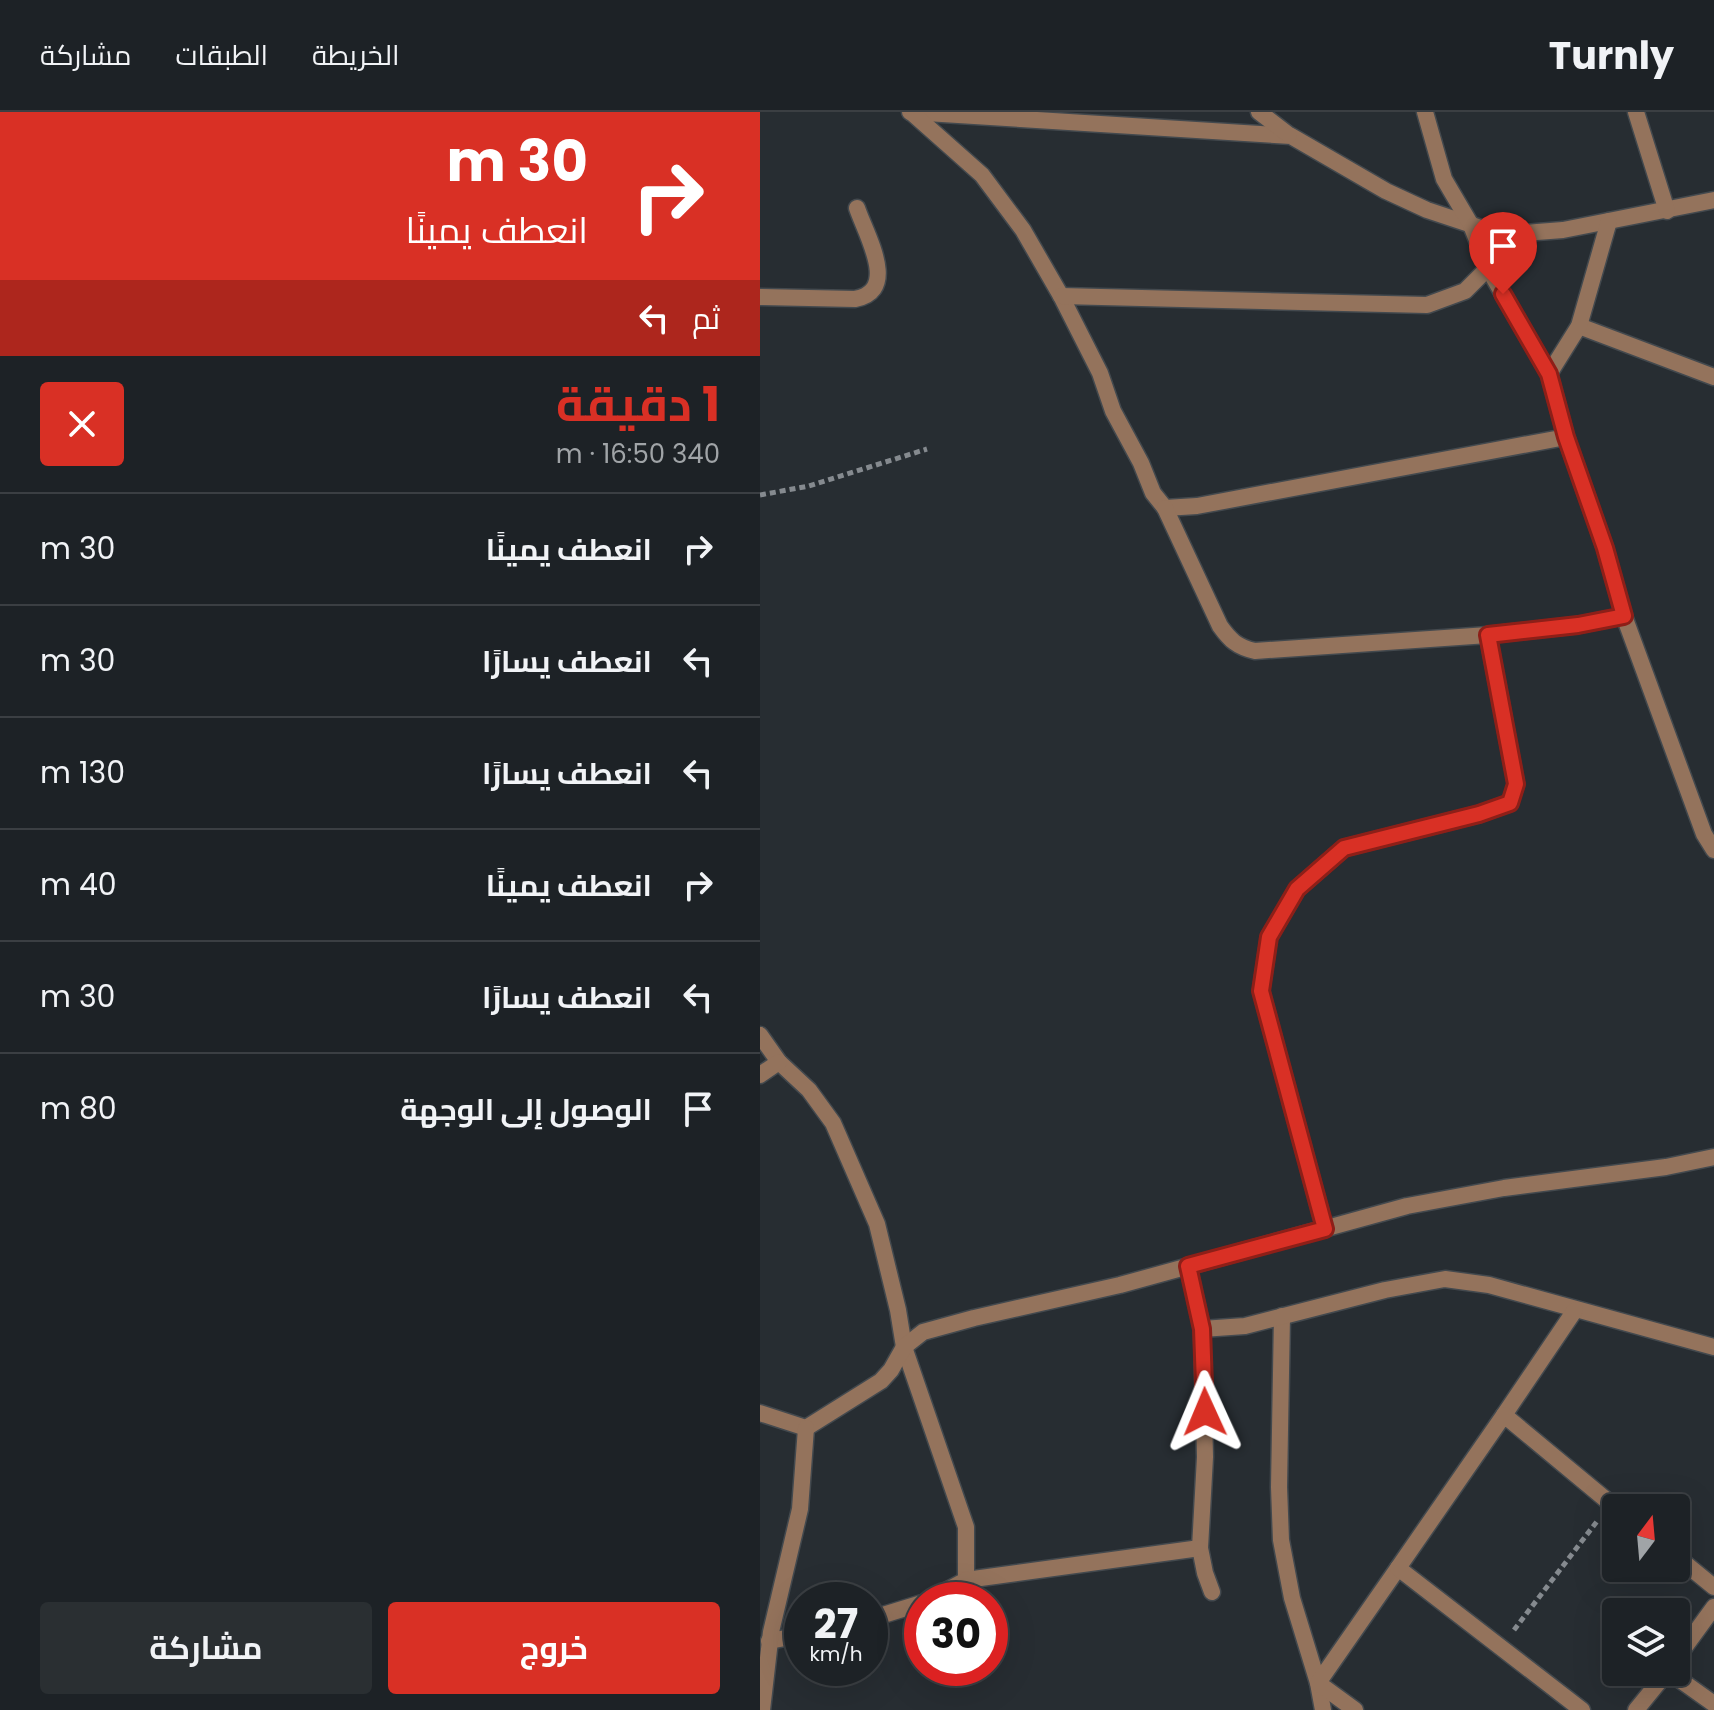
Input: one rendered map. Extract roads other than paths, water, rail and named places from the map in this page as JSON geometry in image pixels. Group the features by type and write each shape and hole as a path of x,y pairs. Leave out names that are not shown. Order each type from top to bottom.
{"street":[{"path":"904,112 1291,136"},
{"path":"912,112 982,175 1023,230 1100,373 1113,411 1230,641 1241,648 1255,651 1488,635 1578,625 1624,616"},
{"path":"1259,112 1291,136 1386,191 1427,210 1471,225 1512,234 1534,234 1714,200"},
{"path":"1425,112 1444,179 1471,225 1488,268 1549,374 1566,437 1605,548 1624,616 1704,834 1714,850"},
{"path":"1636,112 1667,211"},
{"path":"760,297 855,299 870,294 876,288 879,273 857,208"},
{"path":"1549,374 1579,326 1609,221"},
{"path":"1061,296 1427,305 1465,291 1488,268"},
{"path":"1579,326 1714,377"},
{"path":"1165,508 1197,506 1566,437"},
{"path":"1325,1229 1261,991 1269,937 1297,889 1344,848 1479,814 1510,803 1516,784 1488,635"},
{"path":"760,1035 779,1062 809,1090 833,1123 877,1224 904,1347 966,1527 966,1580"},
{"path":"760,1075 779,1062"},
{"path":"806,1428 881,1381 904,1347 923,1332 1120,1285 1407,1206 1504,1188 1666,1167 1714,1157"},
{"path":"1188,1266 1202,1329 1205,1457 1200,1548 1212,1592"},
{"path":"1202,1329 1245,1326 1385,1290 1445,1279 1489,1285 1714,1347"},
{"path":"1318,1683 1575,1310"},
{"path":"1282,1316 1281,1540 1292,1598 1323,1710"},
{"path":"760,1413 806,1428"},
{"path":"1504,1415 1602,1497"},
{"path":"762,1710 769,1641 800,1509 806,1428"},
{"path":"962,1582 1200,1548"},
{"path":"1690,1567 1714,1587"},
{"path":"1398,1568 1582,1710"},
{"path":"1690,1640 1714,1607"},
{"path":"769,1641 784,1638"},
{"path":"1318,1683 1355,1710"},
{"path":"1636,1710 1656,1686"},
{"path":"1688,1686 1714,1704"}]}
